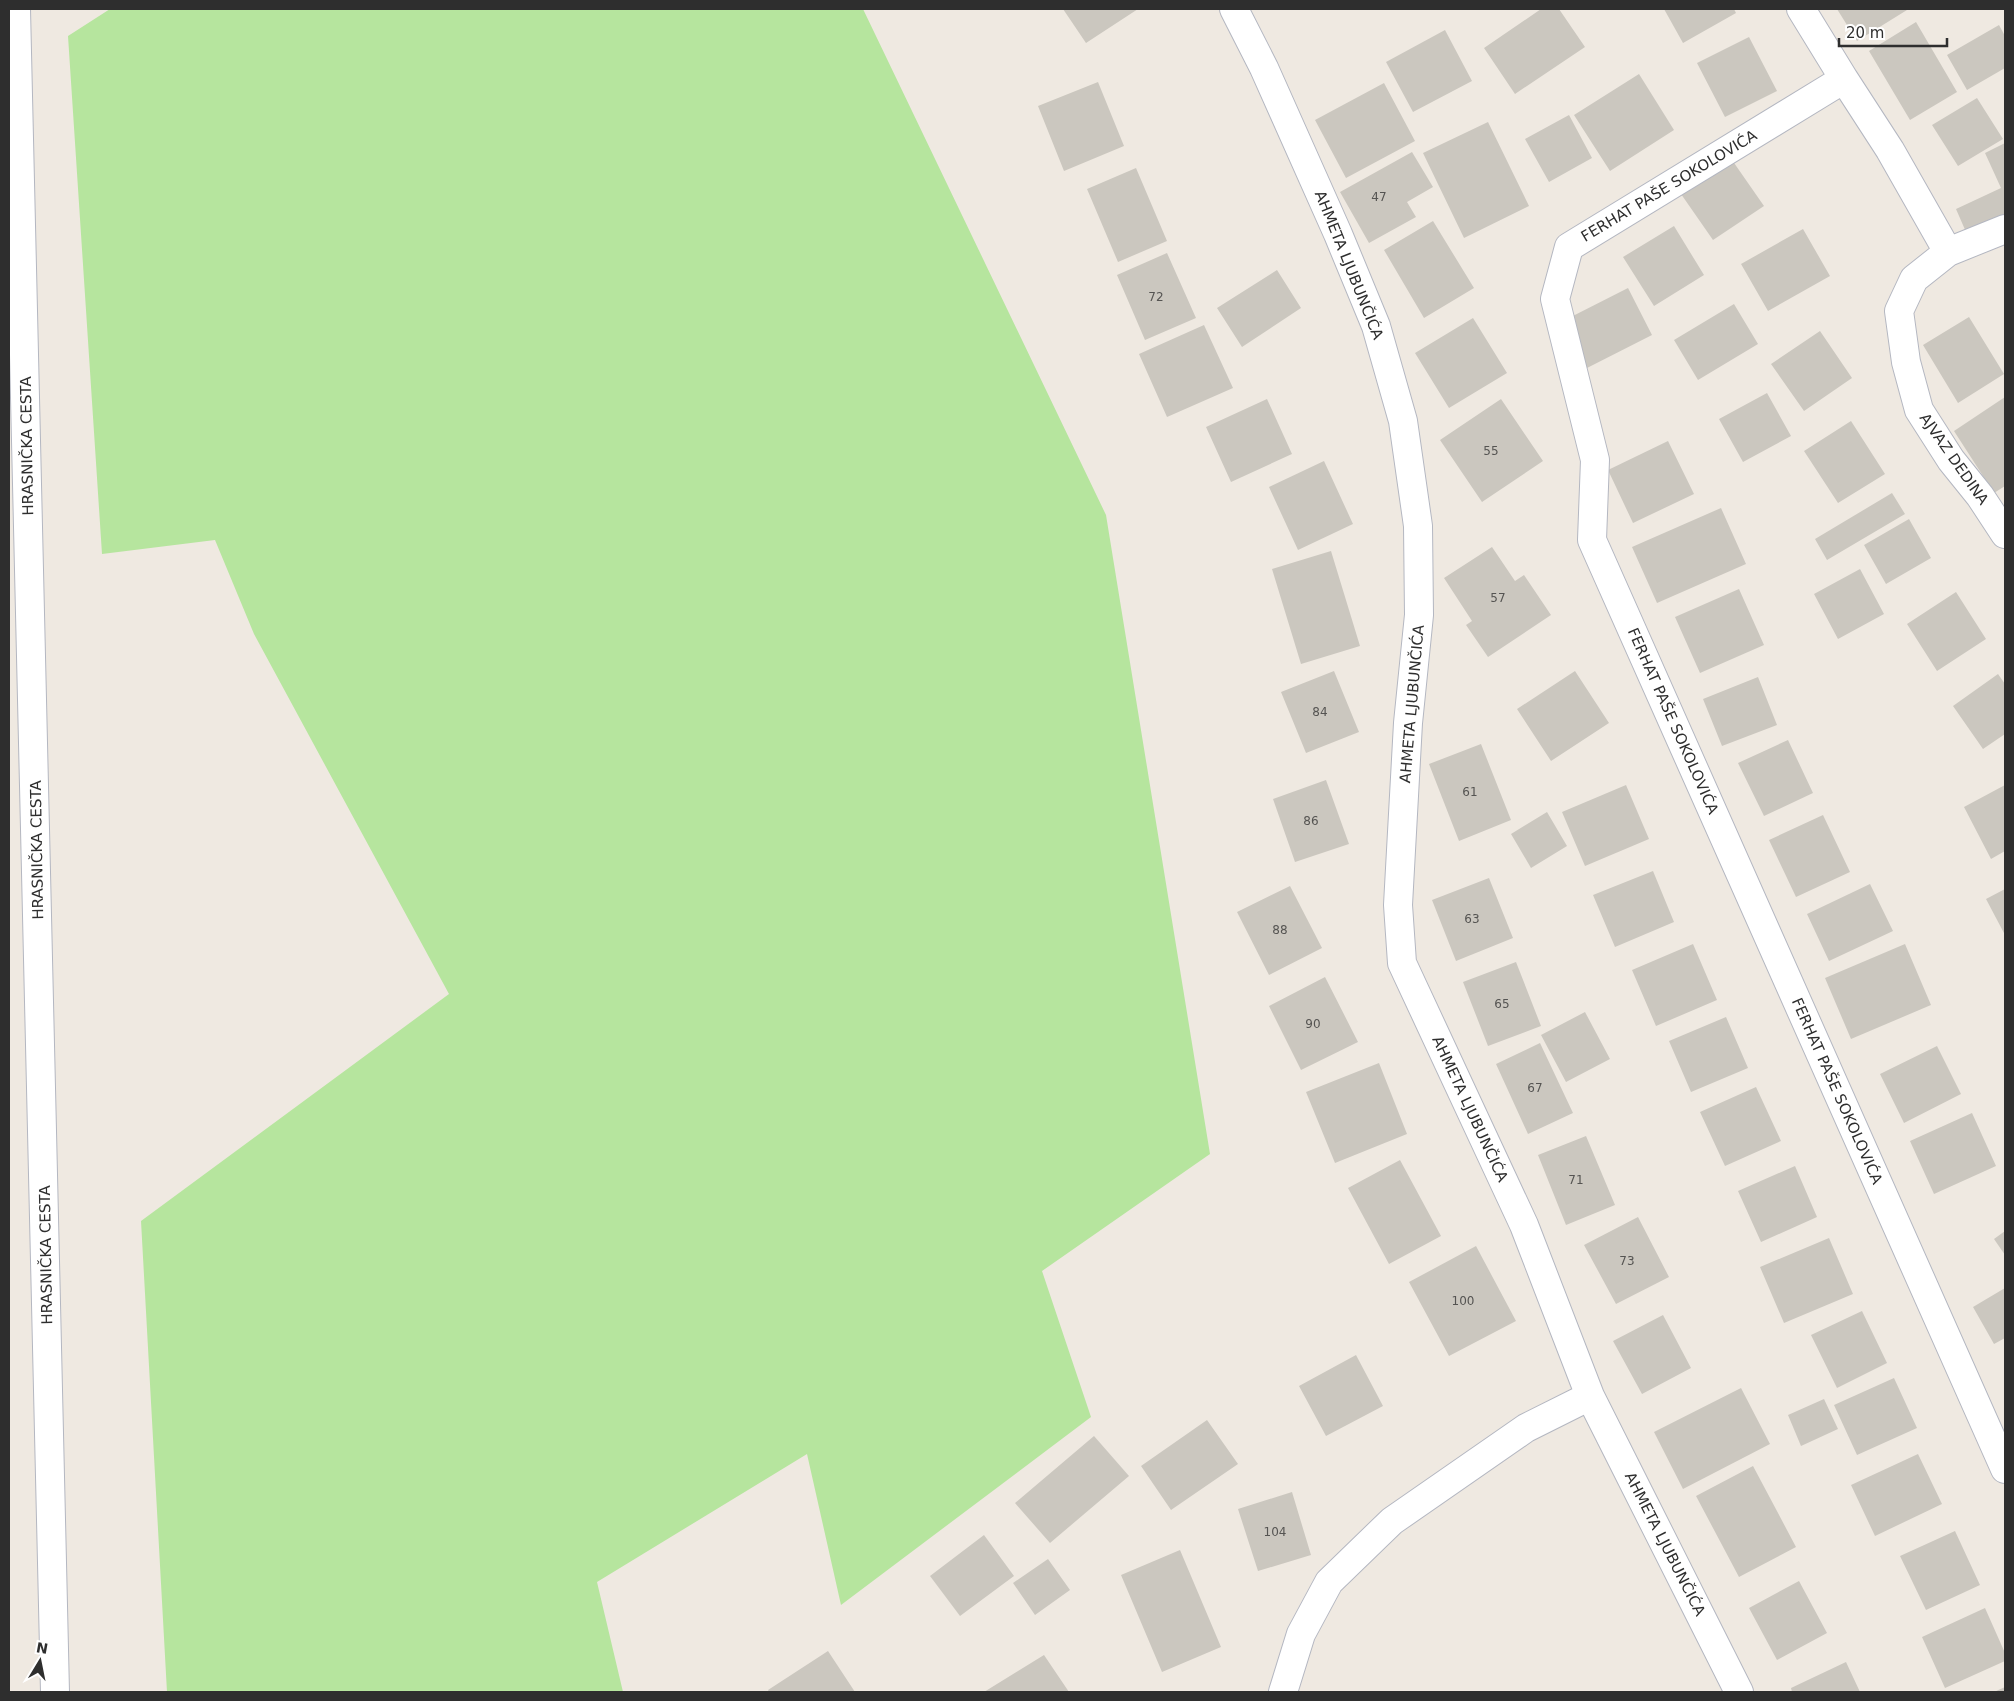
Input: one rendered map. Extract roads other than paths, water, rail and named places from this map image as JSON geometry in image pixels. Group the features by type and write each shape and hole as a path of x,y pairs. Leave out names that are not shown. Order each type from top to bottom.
{"street":[{"name":"HRASNIČKA CESTA","path":"16,9 56,1692"},
{"name":"AHMETA LJUBUNČIĆA","path":"1234,9 1264,68 1338,234 1376,326 1403,421 1418,526 1419,615 1408,723 1398,905 1402,963 1524,1225 1590,1396 1739,1692"},
{"path":"1801,9 1890,150 1948,252"},
{"name":"FERHAT PAŠE SOKOLOVIĆA","path":"1844,79 1569,247 1556,299 1595,460 1592,540 2005,1469"},
{"name":"AJVAZ DEDINA","path":"2005,229 1948,252 1914,279 1899,311 1906,362 1919,410 1951,460 1980,496 2005,534"},
{"path":"1284,1692 1301,1634 1329,1582 1392,1521 1526,1428 1590,1396"}]}
